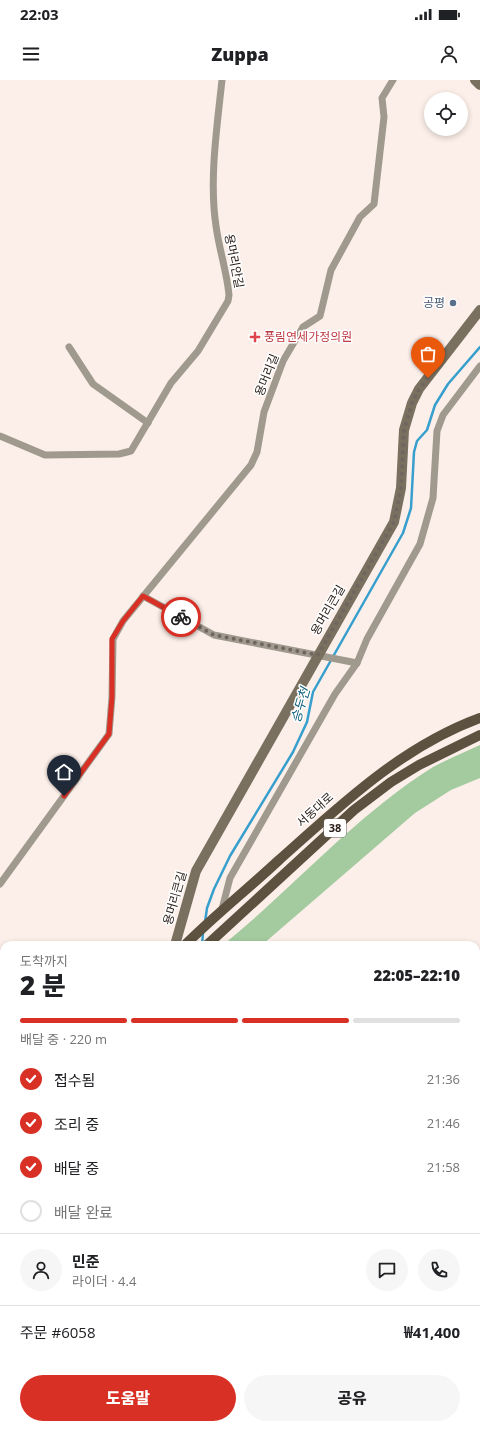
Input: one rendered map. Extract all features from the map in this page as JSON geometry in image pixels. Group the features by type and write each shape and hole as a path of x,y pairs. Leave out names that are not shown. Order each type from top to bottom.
{"main road":[{"name":"서동대로","path":"189,941 220,911 376,775 417,748 461,725 480,718"},
{"name":"38","path":"213,941 354,810 391,782 420,765 480,735"}],"street":[{"name":"용머리안길","path":"0,436 45,455 119,454 131,451 172,383 198,351 228,302 229,295 216,226 214,197 217,128 222,80"},
{"name":"용머리길","path":"0,884 109,734 112,697 112,639 123,621 143,596 251,466 257,452 264,412 284,361 303,327 320,316 331,270 360,217 374,204 384,117 382,98 393,80"},
{"path":"474,80 480,85"},
{"name":"용머리큰길","path":"176,941 196,871 322,656 394,522 401,488 404,430 412,403 419,389 480,310"},
{"path":"68,347 93,384 148,423"},
{"path":"220,911 230,878 367,640 420,544 433,498 437,431 443,415 480,366"},
{"path":"143,596 214,635 353,662"}],"green space":[{"path":"480,745 480,778 451,790 415,813 267,941 228,941 377,807 404,786 433,767"}],"waterway":[{"name":"승두천","path":"205,922 207,908 214,889 230,856 293,752 307,722 313,692 403,533 411,508 414,452 417,441 427,430 435,405 448,384 480,347"},
{"name":"승두천","path":"202,941 203,933"}],"way so far":[{"path":"181,617 214,635 318,655 394,522 401,488 404,430 412,403 419,389 428,378"}],"place":[{"name":"공평","path":"453,303"},
{"name":"풍림연세가정의원","path":"255,337"}],"route":[{"path":"64,796 109,734 112,697 112,639 123,621 143,596 181,617"}]}
